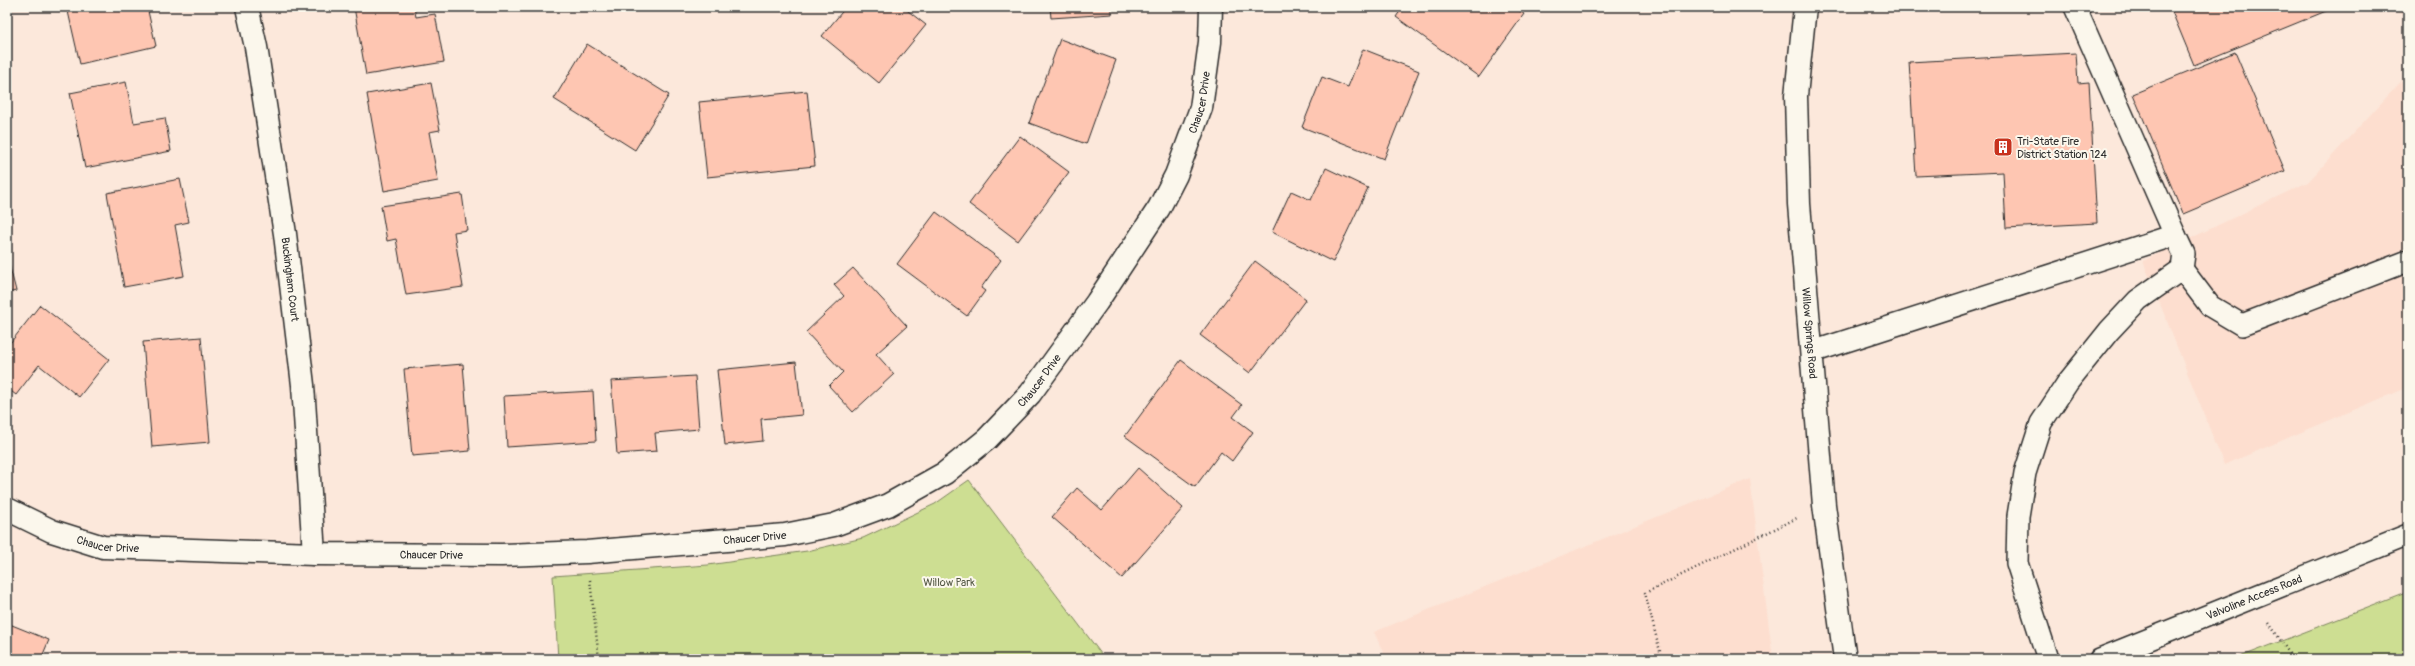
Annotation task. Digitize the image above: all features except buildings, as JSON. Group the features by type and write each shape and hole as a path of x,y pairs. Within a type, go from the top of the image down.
{"street":[{"name":"Buckingham Court","path":"246,7 256,47 286,242 303,385 314,554"},
{"name":"Chaucer Drive","path":"7,509 52,531 103,547 314,554 502,555 587,552 785,535 834,525 888,505 945,473 986,439 1034,388 1097,302 1159,208 1176,175 1201,108 1210,42 1211,7"},
{"name":"Willow Springs Road","path":"1805,7 1796,96 1799,204 1824,505 1845,659"}],"lane":[{"path":"2071,7 2184,254 2182,269 2210,306 2242,325 2408,261"},
{"path":"1812,352 2175,235"},
{"path":"2048,659 2017,563 2018,516 2025,474 2041,423 2068,382 2113,326 2138,300 2182,269"},
{"name":"Valvoline Access Road","path":"2100,659 2408,535"}],"path":[{"path":"1662,659 1645,593 1824,505"},
{"path":"587,552 599,659"},
{"path":"2252,598 2294,659"}],"shaded area":[{"path":"2392,7 2408,7 2408,19"},
{"path":"2408,74 2408,387 2224,465 2143,261 2308,182"},
{"path":"1750,479 1773,659 1386,659 1374,632"}],"green space":[{"name":"Willow Park","path":"969,480 1105,659 558,659 553,576 708,565 807,551 863,538 935,504"},
{"path":"2408,592 2408,659 2235,659"}],"place":[{"name":"Tri-State Fire District Station 124","path":"2003,147"}]}
